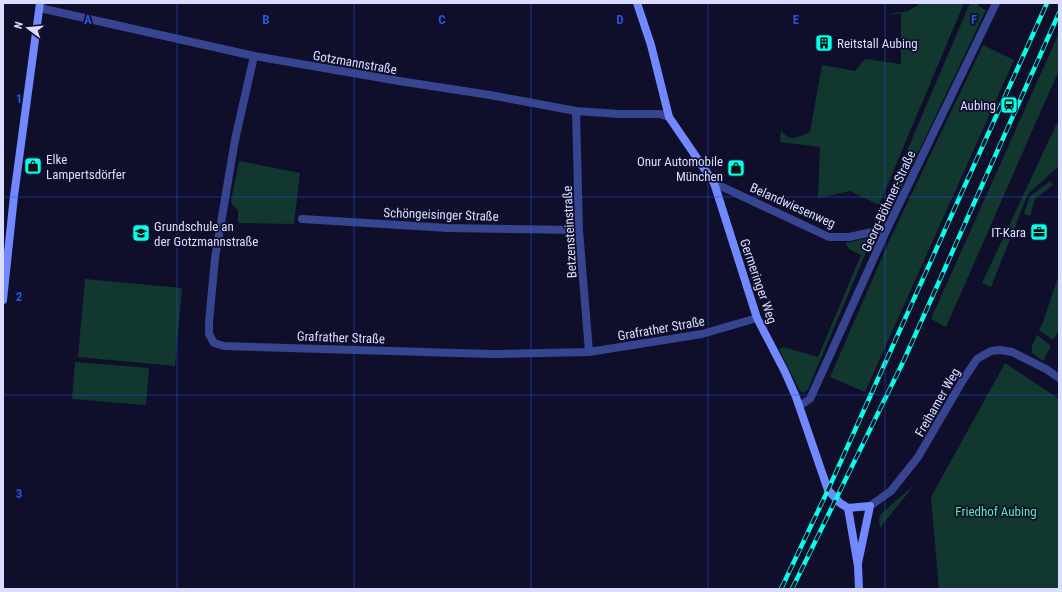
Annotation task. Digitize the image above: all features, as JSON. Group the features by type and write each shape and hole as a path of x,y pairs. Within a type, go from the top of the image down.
{"street":[{"name":"Germeringer Weg","path":"637,3 651,45 669,117 714,183 757,318 785,372 799,406 828,490 840,503 848,508"},
{"name":"Georg-Böhmer-Straße","path":"799,406 810,398 887,229 996,3"},
{"name":"Gotzmannstraße","path":"40,6 254,56 576,111 619,114 660,114 669,117"},
{"path":"3,300 14,196 40,6"},
{"name":"Grafrather Straße","path":"254,56 235,140 215,258 209,334 214,343 224,346 492,354 589,352 702,334 757,318"},
{"name":"Betzensteinstraße","path":"576,111 579,230 589,352"},
{"name":"Belandwiesenweg","path":"714,183 829,237 849,237 887,229"},
{"name":"Schöngeisinger Straße","path":"302,220 448,228 579,230"},
{"name":"Freihamer Weg","path":"870,506 891,491 918,457 977,359 991,351 1000,350 1012,352 1046,369 1059,378"},
{"path":"858,566 870,506 848,508 858,566 859,589"}],"green space":[{"path":"919,3 964,3 879,205 850,191 818,198 820,147 780,142 781,131 791,138 810,132 822,65 855,71 865,59 901,64 901,14 889,14 908,11"},
{"path":"970,3 979,3 978,6 986,10 889,214 877,221"},
{"path":"1059,33 1059,70 946,327 931,319"},
{"path":"983,45 1014,60 865,392 830,377 890,239"},
{"path":"1057,123 1059,126 1059,166 1028,194 991,287 982,283"},
{"path":"239,161 300,173 294,224 238,223 238,210 233,206 231,201"},
{"path":"1050,181 1053,185 1035,199 1030,216 1024,214 1030,196"},
{"path":"870,238 870,243 808,389 804,393 800,391 779,349 783,347 818,357 861,255 849,249 845,243"},
{"path":"1059,274 1059,330 1053,340 1039,330"},
{"path":"85,279 182,288 175,366 78,357"},
{"path":"1037,335 1051,346 1043,361 1032,353 1032,346"},
{"path":"75,362 149,368 146,405 72,399"},
{"name":"Friedhof Aubing","path":"1005,363 1059,399 1059,589 939,589 931,497"},
{"path":"915,484 880,528 879,519 881,514"}],"railway":[{"path":"781,589 828,490 1047,3"},
{"path":"792,589 904,360 1059,13"}],"place":[{"name":"Reitstall Aubing","path":"824,43"},
{"name":"Aubing","path":"1009,105"},
{"name":"Elke Lampertsdörfer","path":"33,166"},
{"name":"Onur Automobile München","path":"736,168"},
{"name":"IT-Kara","path":"1039,232"},
{"name":"Grundschule an der Gotzmannstraße","path":"141,233"}]}
